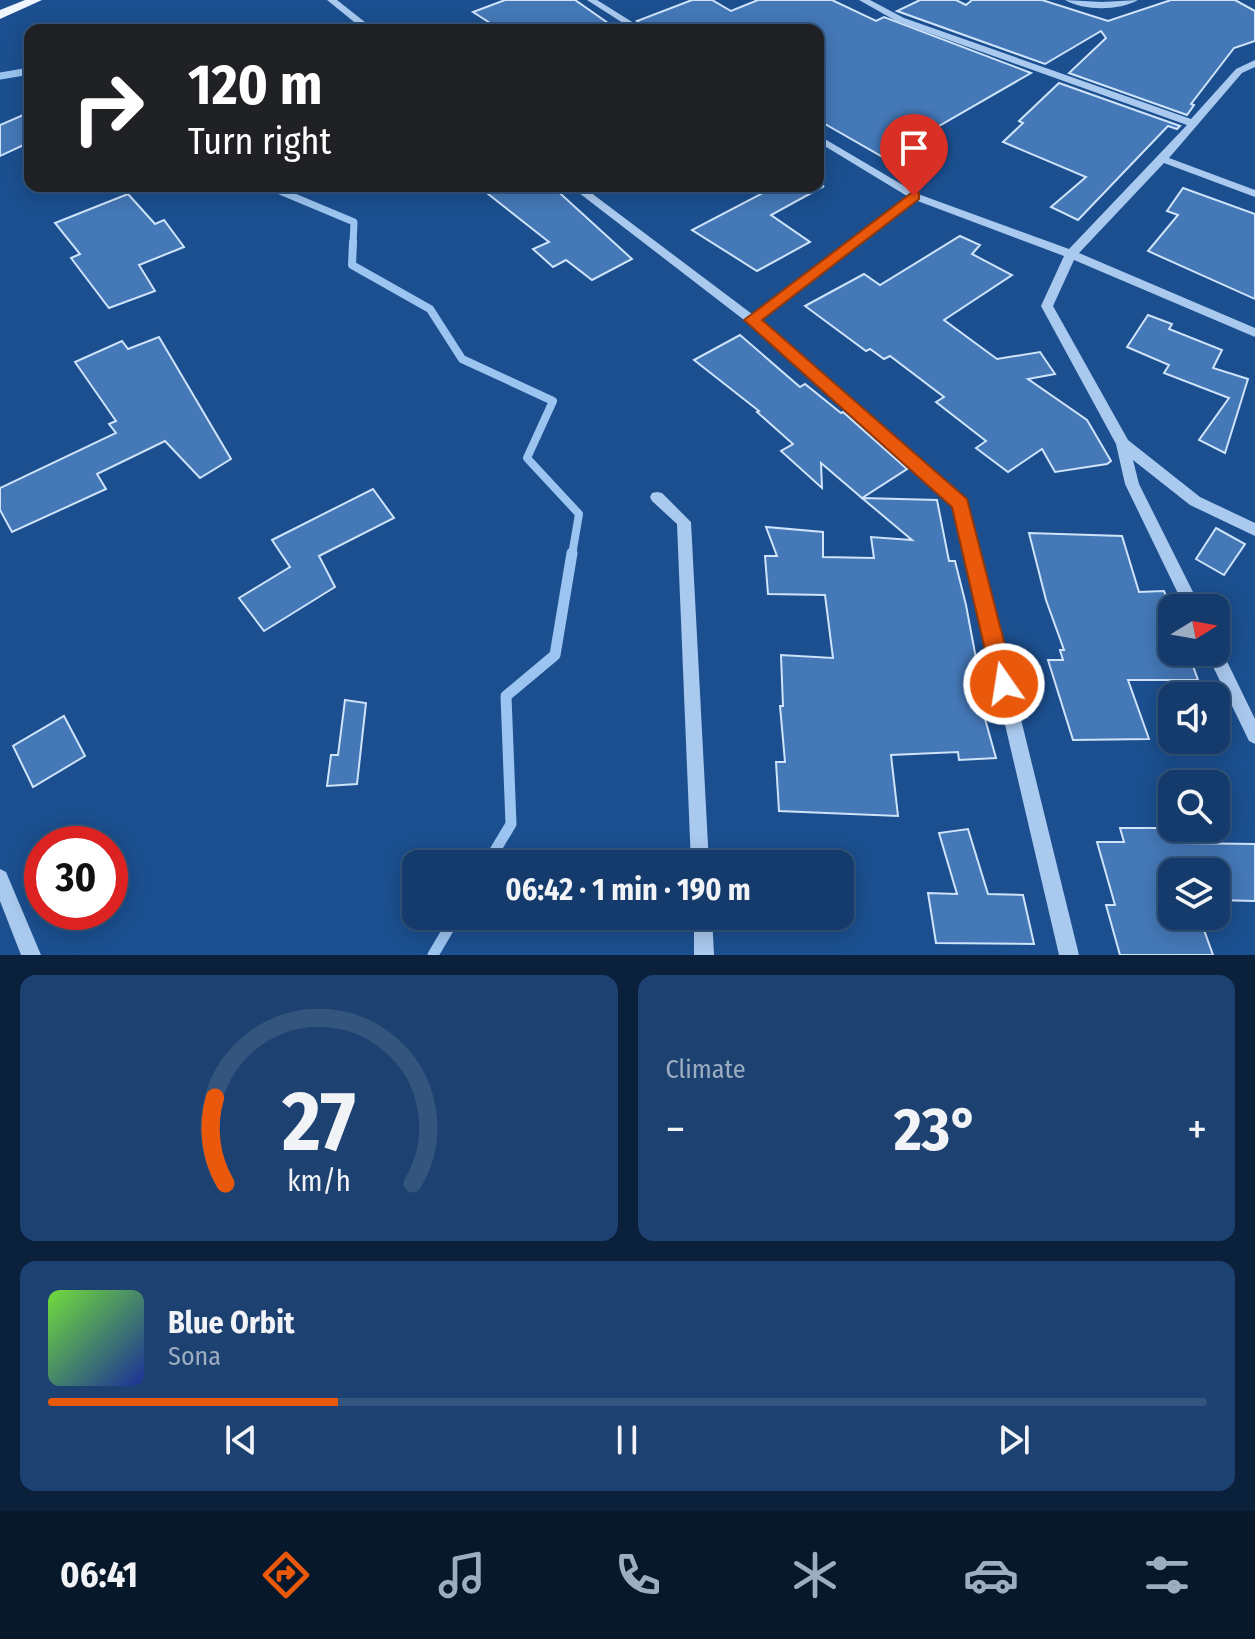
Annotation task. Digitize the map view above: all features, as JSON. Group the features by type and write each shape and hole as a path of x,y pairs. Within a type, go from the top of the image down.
{"main road":[{"path":"0,15 36,0"}],"street":[{"path":"331,0 362,24"},
{"path":"591,0 630,24"},
{"path":"1069,0 1079,4 1124,4 1134,0"},
{"path":"868,1 901,20 1192,123"},
{"path":"1186,594 1132,484 1123,444 1047,306 1071,254 1162,159 1239,71 1255,63"},
{"path":"1239,71 1255,76"},
{"path":"824,142 914,196 1071,254 1255,333"},
{"path":"1162,159 1255,194"},
{"path":"583,192 752,320 961,504 1069,955"},
{"path":"752,320 914,196"},
{"path":"1123,444 1195,501 1255,530"},
{"path":"657,497 684,522 699,850"},
{"path":"1221,666 1255,736"},
{"path":"0,878 31,955"},
{"path":"703,930 704,955"}],"building":[{"path":"505,0 575,0 609,24 492,24 473,12"},
{"path":"692,0 712,0 731,11 758,0 832,0 876,21 884,17 1031,73 927,133 940,140 895,164 824,123 824,24 641,24 637,21"},
{"path":"920,0 956,0 966,5 972,0 1042,0 1108,21 1171,0 1235,0 1255,11 1255,41 1234,48 1191,104 1194,105 1187,115 1069,73 1106,38 1101,31 1045,64 897,11"},
{"path":"1059,83 1180,126 1177,129 1168,126 1078,220 1051,207 1086,177 1003,142 1023,123 1019,121"},
{"path":"24,115 24,145 0,156 0,125"},
{"path":"1183,188 1255,214 1255,299 1148,251 1178,215 1167,211"},
{"path":"486,192 559,192 632,259 592,280 566,260 553,267 533,249 549,242"},
{"path":"765,192 813,192 771,215 810,242 757,271 692,230"},
{"path":"128,194 155,224 164,220 184,247 139,265 155,291 109,308 71,258 80,254 55,223"},
{"path":"960,236 980,245 972,254 1012,275 944,320 997,359 1040,352 1055,374 1028,379 1087,420 1111,461 1107,464 1055,472 1042,449 1008,472 976,448 986,441 936,402 944,397 890,356 884,359 870,349 866,351 805,306 864,274 880,285"},
{"path":"1148,315 1172,324 1169,329 1222,350 1213,368 1248,379 1225,453 1199,440 1229,398 1164,373 1169,365 1127,347"},
{"path":"740,335 800,387 805,384 843,412 907,469 862,498 821,463 822,488 781,451 793,444 759,411 694,360"},
{"path":"159,337 231,459 200,478 165,441 97,474 106,489 12,532 0,510 0,488 116,433 109,424 116,421 75,362 122,341 128,349"},
{"path":"373,489 394,518 319,556 335,587 264,631 239,598 290,567 272,540"},
{"path":"862,498 937,500 949,561 955,561 966,605 984,701 980,701 996,758 959,760 958,752 891,755 898,816 779,811 776,762 785,762 780,706 783,706 781,655 833,658 825,595 768,594 765,556 777,556 766,527 823,532 823,557 874,558 871,537 912,540"},
{"path":"1216,528 1245,544 1224,575 1196,559"},
{"path":"1029,533 1122,536 1139,592 1164,591 1165,594 1158,594 1158,666 1193,666 1198,680 1128,680 1149,739 1073,740 1048,660 1063,660 1060,650 1064,650 1046,600"},
{"path":"345,700 366,703 357,784 327,786 331,755 338,755"},
{"path":"64,716 85,756 33,787 13,746"},
{"path":"1120,828 1158,828 1158,842 1255,844 1255,901 1230,900 1230,858 1158,858 1158,930 1204,930 1213,955 1120,955 1106,905 1115,905 1097,842 1124,842"},
{"path":"968,829 988,894 1023,895 1034,944 936,943 928,893 957,894 939,833"}],"waterway":[{"path":"0,76 24,72"},
{"path":"282,192 354,222 353,244"},
{"path":"353,242 352,265 430,309 462,359 553,401 527,458 579,514 572,555"},
{"path":"495,850 511,824 506,696 555,655 572,553"},
{"path":"433,955 448,930"}],"route":[{"path":"914,196 752,320 961,504 1004,684"}]}
